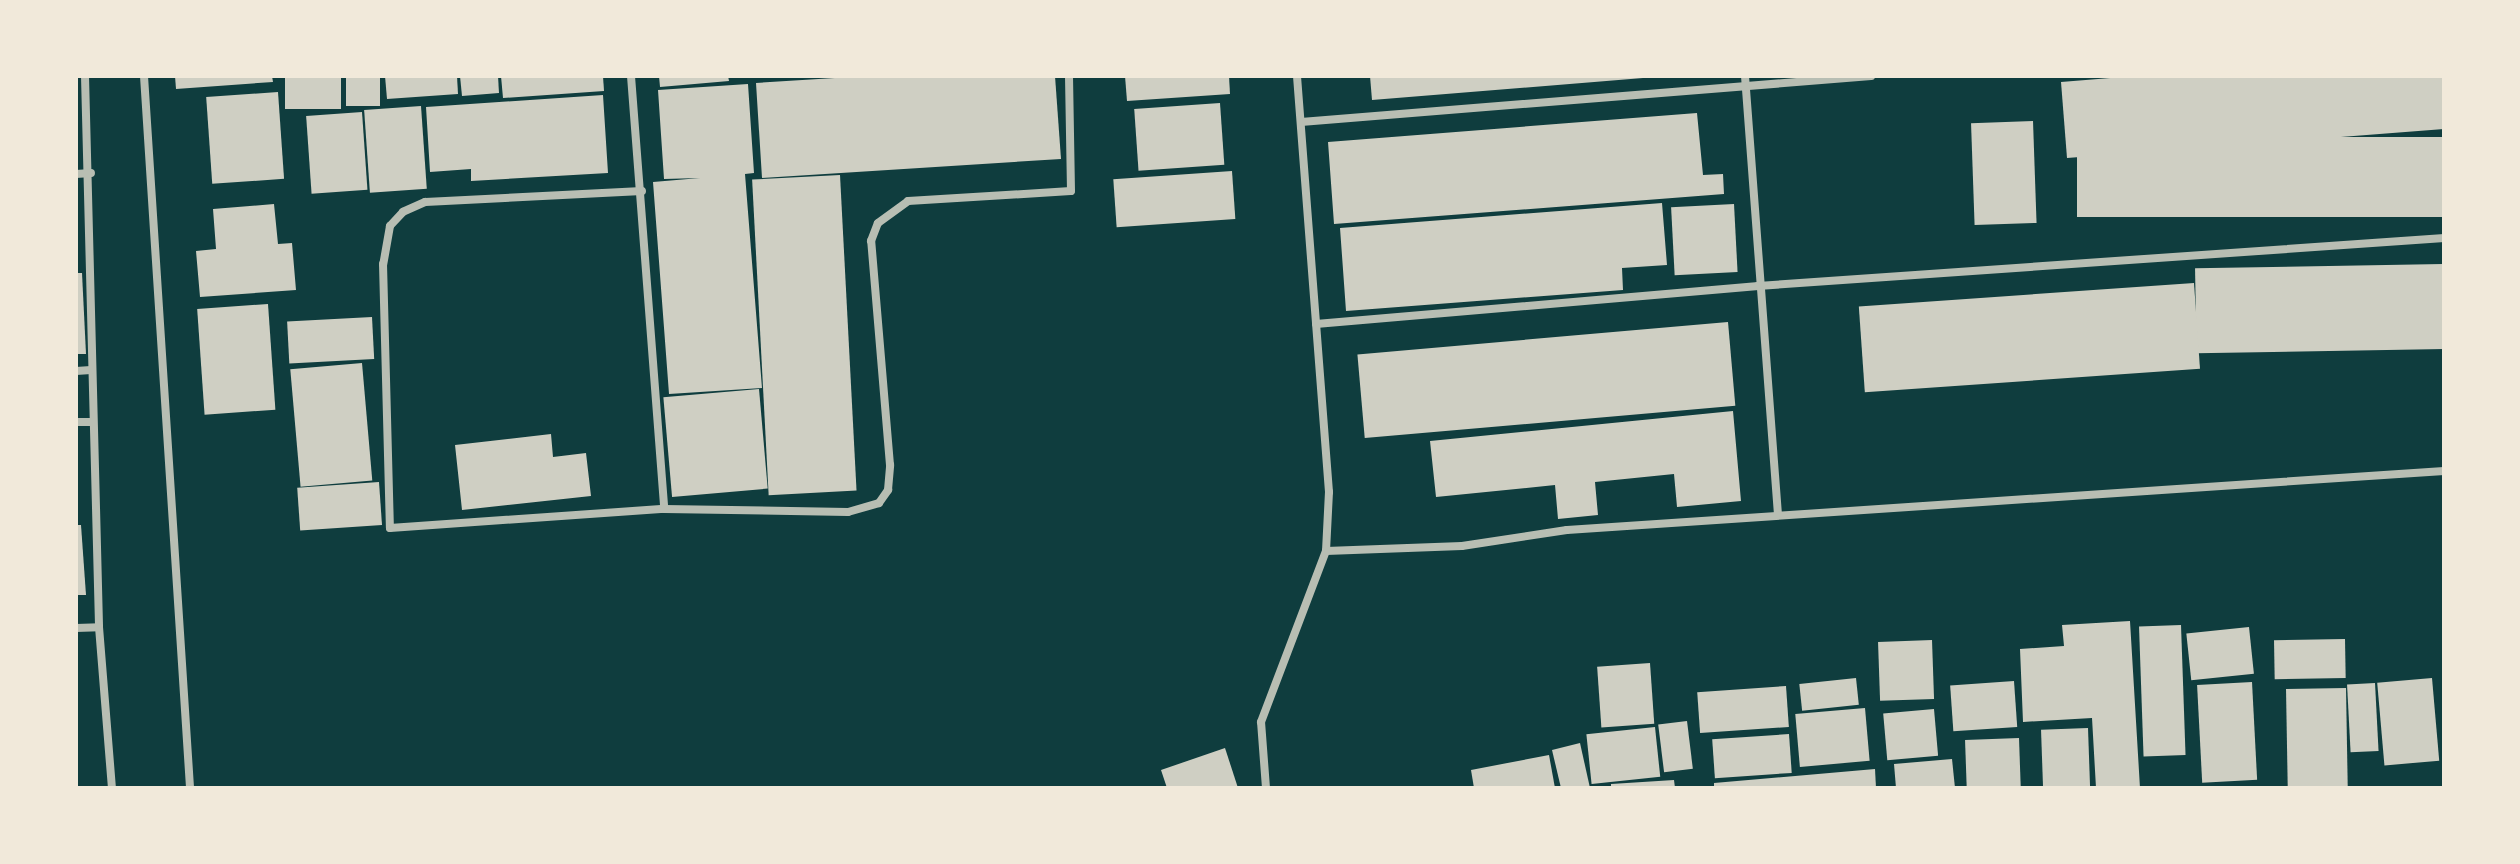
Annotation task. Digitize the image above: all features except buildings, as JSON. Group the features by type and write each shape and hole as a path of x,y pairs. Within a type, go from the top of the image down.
{"street":[{"path":"85,76 91,173 91,370 99,627 112,788"},
{"path":"144,76 190,788"},
{"path":"631,76 664,509"},
{"path":"642,191 425,202 403,212 390,226 383,264 390,528 664,509 848,512 879,503 888,490 890,465 871,241 878,223 908,201 1071,191 1069,76"},
{"path":"1266,788 1261,722 1326,551 1329,492 1297,76"},
{"path":"1745,76 1758,286 1778,515"},
{"path":"1301,122 1871,76"},
{"path":"76,174 91,173"},
{"path":"1316,324 1758,286 2444,238"},
{"path":"76,371 91,370"},
{"path":"76,422 92,422"},
{"path":"1326,551 1462,546 1567,530 2444,471"},
{"path":"76,628 99,627"}]}
